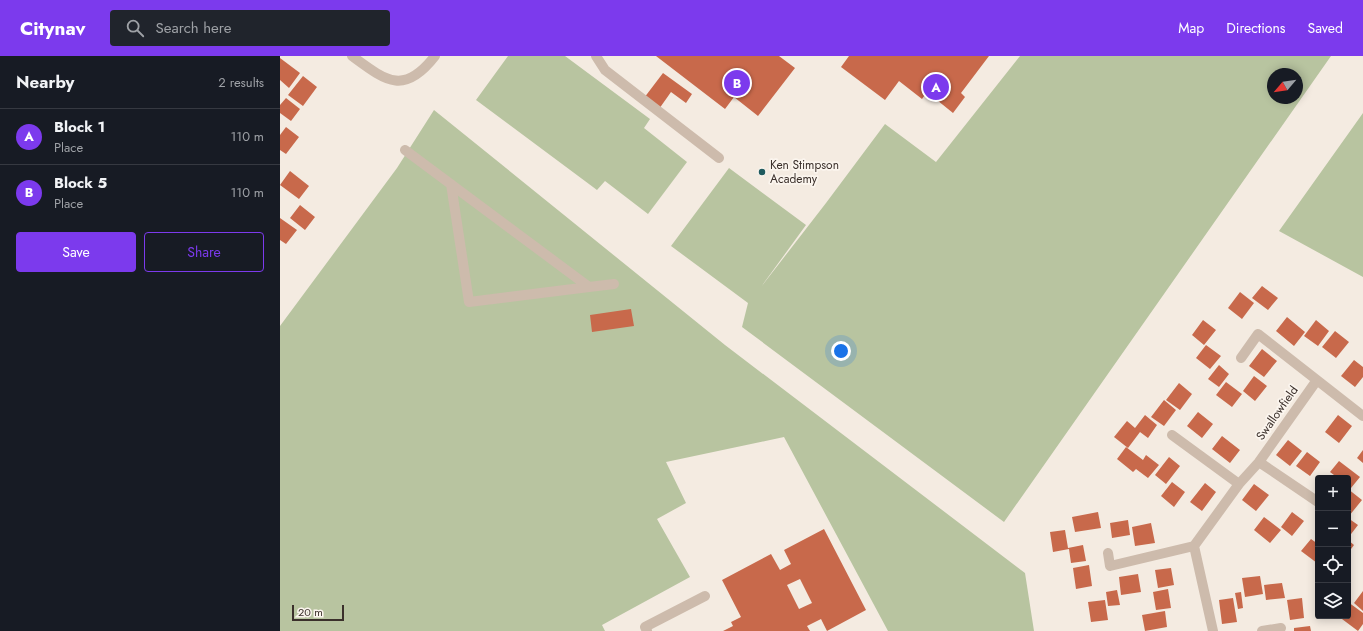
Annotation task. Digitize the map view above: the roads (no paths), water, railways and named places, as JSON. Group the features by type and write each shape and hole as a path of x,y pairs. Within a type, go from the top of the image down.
{"street":[{"path":"352,56 374,72 394,81 408,80 424,71 435,56"},
{"path":"596,56 605,70 719,158"},
{"path":"406,150 589,287"},
{"path":"451,184 469,302 614,284"},
{"path":"1241,358 1258,334 1363,416"},
{"name":"Swallowfield","path":"1194,546 1239,484 1259,462 1316,380"},
{"path":"1172,435 1239,484"},
{"path":"1259,462 1315,500"},
{"path":"1108,554 1110,566 1194,546 1212,631"},
{"path":"647,631 645,627 705,596"},
{"path":"1262,631 1281,628"}],"place":[{"name":"Block 5","path":"737,83"},
{"name":"Block 1","path":"936,87"},
{"name":"Ken Stimpson Academy","path":"762,172"}]}
